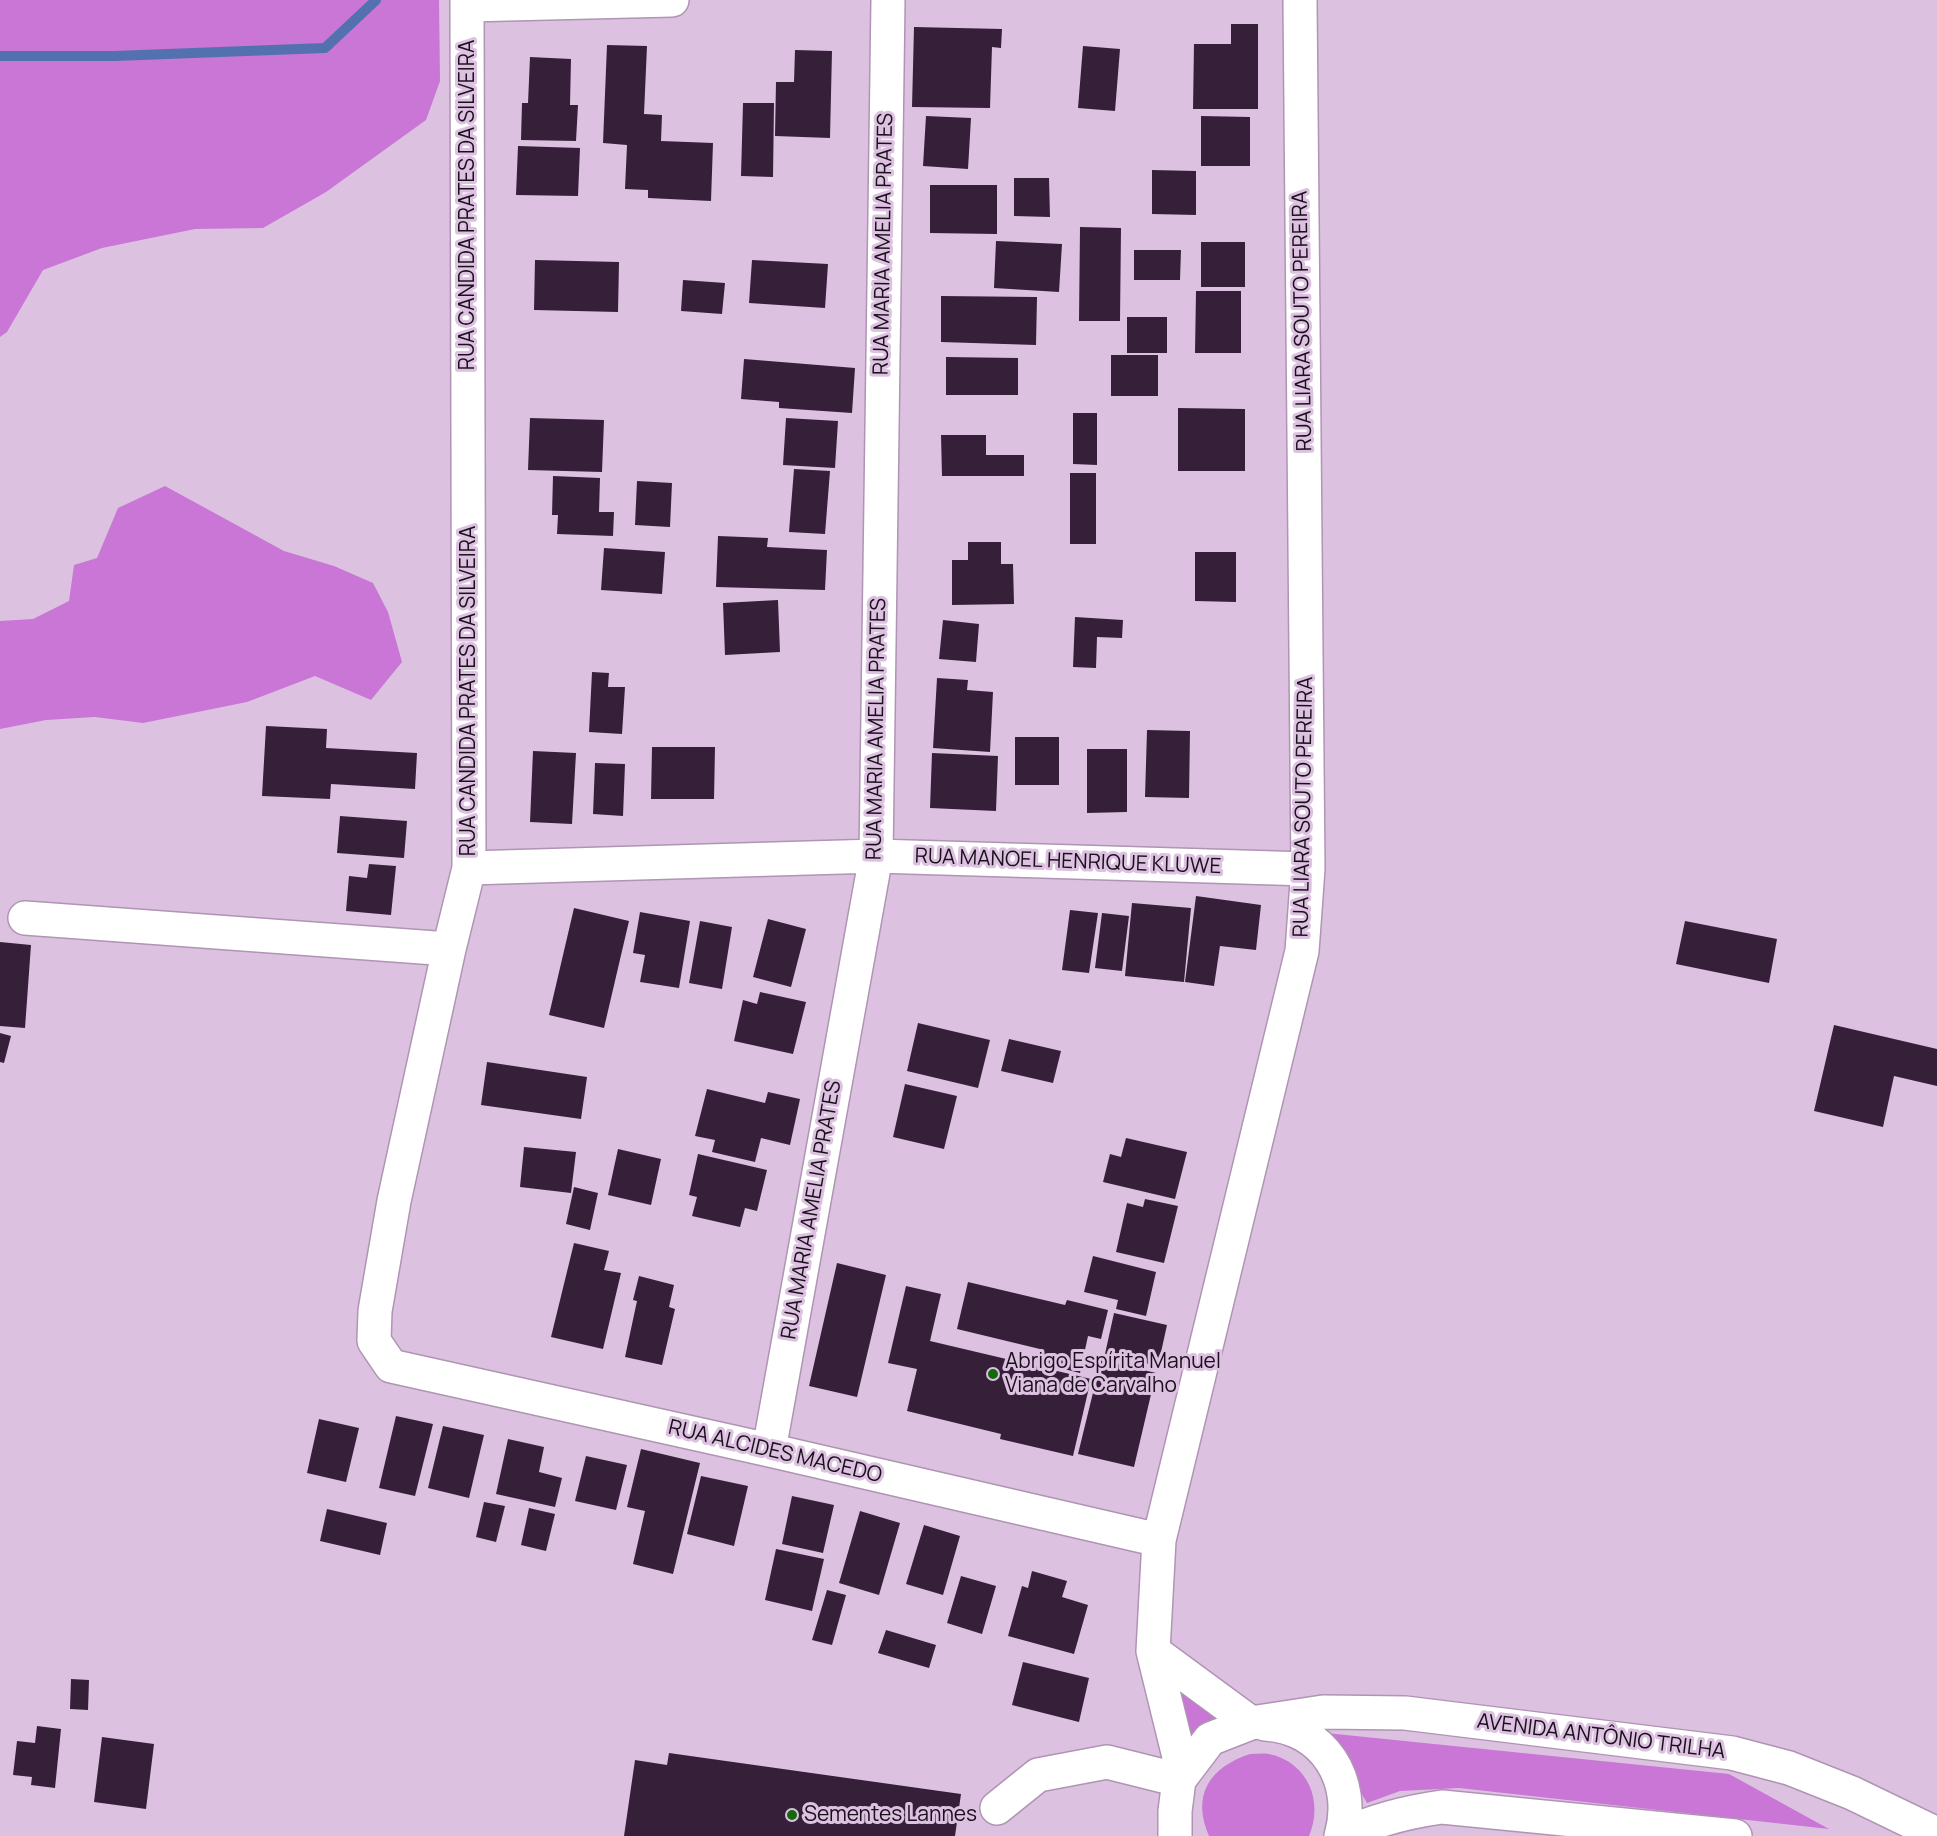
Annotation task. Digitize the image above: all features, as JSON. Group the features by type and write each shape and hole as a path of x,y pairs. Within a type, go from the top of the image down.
{"street":[{"path":"467,3 672,0"},
{"name":"RUA MARIA AMELIA PRATES","path":"769,1450 876,856 888,0"},
{"name":"RUA LIARA SOUTO PEREIRA","path":"1179,1807 1153,1651 1159,1540 1302,951 1308,869 1300,0"},
{"name":"RUA CANDIDA PRATES DA SILVEIRA","path":"391,1366 374,1341 375,1311 394,1201 469,868 467,3"},
{"name":"RUA MANOEL HENRIQUE KLUWE","path":"469,868 876,856 1308,869"},
{"path":"25,918 449,949"},
{"name":"RUA ALCIDES MACEDO","path":"391,1366 1159,1540"},
{"path":"1153,1651 1251,1723"},
{"name":"AVENIDA ANTÔNIO TRILHA","path":"1179,1807 1210,1739 1251,1723 1323,1712 1405,1713 1732,1753 1789,1768 1937,1834"},
{"name":"AVENIDA ANTÔNIO TRILHA","path":"1251,1723 1279,1725 1296,1731 1305,1735 1326,1753 1341,1777 1347,1806 1342,1835"},
{"path":"997,1808 1038,1775 1107,1762 1179,1807"},
{"name":"AVENIDA ANTÔNIO TRILHA","path":"1342,1835 1366,1824 1404,1812 1442,1807 1736,1836"}],"shaded area":[{"path":"0,0 439,0 440,81 426,120 326,192 263,228 195,229 102,248 43,270 7,332 0,337"},
{"path":"165,486 284,551 334,566 373,583 388,612 402,662 371,700 315,676 247,702 143,723 95,717 46,720 0,729 0,621 33,619 69,601 74,565 97,558 118,508"},
{"path":"1179,1686 1230,1714 1184,1745"},
{"path":"1326,1733 1729,1774 1829,1829 1459,1788 1400,1791 1367,1803"},
{"path":"1250,1754 1269,1754 1283,1758 1303,1774 1313,1797 1315,1810 1309,1836 1209,1836 1202,1808 1208,1784 1224,1767"}],"building":[{"path":"1231,24 1258,24 1258,109 1193,109 1194,44 1231,44"},
{"path":"914,27 1002,29 1001,48 992,47 990,108 912,107"},
{"path":"607,45 647,46 644,114 662,115 661,141 713,143 711,201 648,198 648,190 625,189 627,145 603,143"},
{"path":"1083,46 1120,49 1115,111 1078,108"},
{"path":"795,50 832,51 830,138 775,136 776,82 794,82"},
{"path":"530,57 571,59 570,105 578,105 576,141 521,140 522,103 528,103"},
{"path":"743,103 774,103 773,177 741,176"},
{"path":"926,116 971,118 968,169 923,166"},
{"path":"1201,116 1250,117 1250,166 1201,166"},
{"path":"518,146 580,148 578,196 516,195"},
{"path":"1152,170 1196,171 1196,215 1152,214"},
{"path":"1014,178 1049,178 1050,217 1014,216"},
{"path":"930,185 997,185 997,234 930,233"},
{"path":"1080,227 1121,228 1120,321 1079,321"},
{"path":"996,241 1062,244 1059,292 994,288"},
{"path":"1201,242 1245,242 1245,287 1201,287"},
{"path":"1134,250 1181,250 1180,280 1134,280"},
{"path":"535,260 619,262 618,312 534,310"},
{"path":"752,260 828,264 825,308 749,303"},
{"path":"683,280 725,283 722,314 681,311"},
{"path":"1196,291 1241,291 1241,353 1195,353"},
{"path":"941,296 1037,297 1036,345 941,342"},
{"path":"1127,317 1167,317 1167,353 1127,353"},
{"path":"1111,355 1158,355 1158,396 1111,396"},
{"path":"946,357 1018,358 1018,395 946,395"},
{"path":"744,359 855,368 852,413 779,408 779,402 741,399"},
{"path":"1178,408 1245,409 1245,471 1178,471"},
{"path":"1073,413 1097,413 1097,465 1073,464"},
{"path":"530,418 604,420 602,472 528,470"},
{"path":"786,418 838,421 835,468 783,465"},
{"path":"941,435 986,435 986,455 1024,455 1024,476 942,476"},
{"path":"794,469 830,471 825,534 789,532"},
{"path":"1070,473 1096,473 1096,544 1070,544"},
{"path":"553,476 600,478 599,512 614,512 613,536 557,534 558,515 552,515"},
{"path":"637,481 672,483 670,527 635,525"},
{"path":"718,536 768,538 767,547 827,550 825,590 716,587"},
{"path":"968,542 1001,542 1001,564 1013,564 1014,604 952,605 952,560 968,560"},
{"path":"604,548 665,552 662,594 601,590"},
{"path":"1195,552 1236,552 1236,602 1195,601"},
{"path":"778,600 780,652 725,655 723,603"},
{"path":"1075,617 1123,620 1122,638 1097,637 1096,668 1073,667"},
{"path":"943,620 979,624 976,662 939,659"},
{"path":"592,672 609,673 608,687 625,687 622,734 589,732"},
{"path":"937,678 968,680 967,690 993,692 990,752 933,748"},
{"path":"266,726 327,729 326,748 417,753 415,789 331,784 330,799 262,796"},
{"path":"1147,730 1190,731 1189,798 1145,797"},
{"path":"1015,737 1059,737 1059,785 1015,785"},
{"path":"652,747 715,747 714,799 651,799"},
{"path":"1087,749 1127,749 1127,812 1087,813"},
{"path":"533,751 576,753 572,824 530,822"},
{"path":"932,753 998,756 996,811 930,808"},
{"path":"595,763 625,764 623,816 593,814"},
{"path":"340,816 407,821 404,858 337,853"},
{"path":"369,864 396,866 391,915 346,911 349,876 367,878"},
{"path":"1196,896 1261,905 1256,950 1220,946 1214,986 1185,982"},
{"path":"1132,903 1191,908 1184,982 1125,976"},
{"path":"574,908 629,921 604,1028 549,1015"},
{"path":"1070,910 1098,913 1089,973 1062,970"},
{"path":"640,912 690,921 679,988 640,982 645,955 633,953"},
{"path":"1102,913 1129,916 1122,971 1095,968"},
{"path":"768,919 806,929 791,987 753,977"},
{"path":"700,921 732,927 722,989 689,983"},
{"path":"1685,921 1777,939 1769,983 1676,964"},
{"path":"0,942 31,945 25,1028 0,1026"},
{"path":"760,992 806,1002 793,1054 734,1041 743,1000 757,1004"},
{"path":"918,1023 990,1040 978,1088 907,1071"},
{"path":"1834,1025 1937,1049 1937,1086 1894,1076 1883,1127 1814,1111"},
{"path":"0,1033 11,1036 4,1063 0,1062"},
{"path":"1009,1039 1061,1051 1053,1083 1001,1071"},
{"path":"487,1062 587,1077 581,1119 481,1105"},
{"path":"905,1084 957,1096 944,1149 893,1137"},
{"path":"707,1089 765,1103 768,1092 800,1099 790,1145 761,1138 755,1162 712,1152 715,1140 695,1136"},
{"path":"1126,1138 1187,1152 1175,1199 1103,1182 1110,1154 1121,1157"},
{"path":"524,1147 576,1152 571,1193 520,1187"},
{"path":"618,1149 661,1159 651,1205 608,1195"},
{"path":"698,1154 767,1170 757,1211 745,1208 740,1227 692,1216 697,1197 689,1195"},
{"path":"574,1187 598,1193 590,1230 566,1224"},
{"path":"1145,1199 1178,1206 1164,1263 1116,1252 1127,1203 1143,1207"},
{"path":"574,1243 609,1251 604,1270 621,1273 603,1349 551,1337"},
{"path":"1093,1256 1156,1272 1146,1316 1116,1309 1118,1300 1084,1292"},
{"path":"837,1263 886,1275 857,1397 809,1386"},
{"path":"639,1276 674,1285 669,1307 675,1309 662,1365 625,1357 637,1301 633,1300"},
{"path":"968,1282 1065,1305 1067,1300 1108,1310 1101,1339 1088,1336 1080,1373 1040,1363 1044,1350 957,1329"},
{"name":"Abrigo Espírita Manuel Viana de Carvalho","path":"906,1286 941,1294 930,1341 1091,1379 1073,1456 1000,1439 1001,1434 907,1411 917,1369 888,1363"},
{"path":"1114,1313 1167,1325 1158,1366 1105,1354"},
{"path":"1101,1360 1156,1373 1134,1467 1078,1454"},
{"path":"396,1416 433,1424 415,1496 379,1488"},
{"path":"319,1419 359,1428 346,1482 307,1473"},
{"path":"443,1426 484,1435 469,1498 428,1488"},
{"path":"508,1439 544,1447 539,1472 562,1478 555,1507 496,1494"},
{"path":"641,1449 700,1463 673,1574 633,1564 645,1511 627,1507"},
{"path":"586,1456 627,1465 616,1510 575,1501"},
{"path":"701,1476 748,1486 734,1546 687,1534"},
{"path":"792,1496 834,1505 823,1553 782,1544"},
{"path":"484,1502 505,1506 496,1542 476,1537"},
{"path":"529,1508 555,1514 546,1551 521,1545"},
{"path":"327,1509 387,1523 380,1555 320,1541"},
{"path":"860,1511 900,1523 879,1595 839,1583"},
{"path":"924,1525 960,1536 943,1595 906,1584"},
{"path":"776,1549 824,1559 812,1611 765,1600"},
{"path":"1032,1571 1067,1581 1062,1597 1088,1605 1074,1654 1008,1636 1022,1586 1028,1588"},
{"path":"961,1576 996,1586 982,1634 947,1623"},
{"path":"827,1590 846,1595 832,1645 812,1640"},
{"path":"886,1630 936,1645 929,1668 878,1653"},
{"path":"1023,1662 1089,1678 1079,1722 1012,1705"},
{"path":"71,1679 89,1680 88,1710 70,1709"},
{"path":"37,1726 61,1729 55,1788 31,1785 32,1777 13,1775 17,1741 35,1743"},
{"path":"102,1737 154,1744 146,1809 94,1802"},
{"name":"Sementes Lannes","path":"669,1753 961,1794 955,1836 624,1836 635,1760 667,1765"}],"waterway":[{"path":"0,56 115,56 325,48 376,0"}],"place":[{"name":"Abrigo Espírita Manuel Viana de Carvalho","path":"993,1374"},
{"name":"Sementes Lannes","path":"792,1815"}]}
